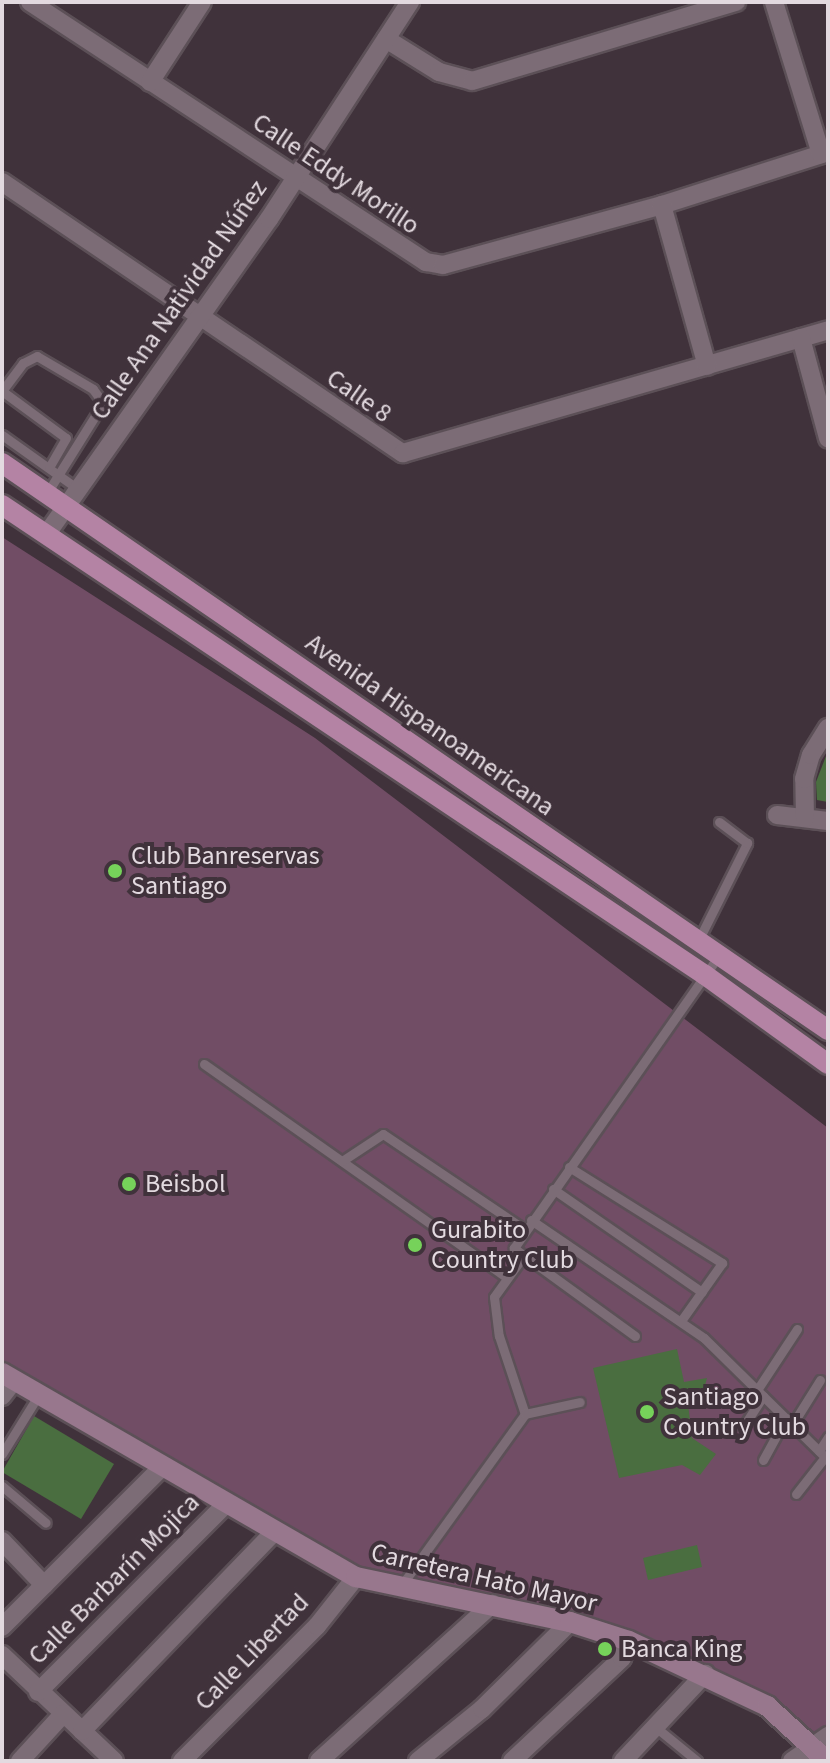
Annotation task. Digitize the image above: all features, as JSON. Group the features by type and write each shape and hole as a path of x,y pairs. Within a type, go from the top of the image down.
{"main road":[{"name":"Avenida Hispanoamericana","path":"2,463 828,1030"},
{"name":"Avenida Hispanoamericana","path":"2,505 705,975 828,1064"}],"street":[{"name":"Calle Eddy Morillo","path":"30,2 409,255 443,265 662,205 824,153"},
{"path":"150,82 202,2"},
{"name":"Calle Ana Natividad Núñez","path":"46,535 296,178 410,2"},
{"path":"386,39 439,72 472,81 736,2"},
{"path":"774,2 824,153"},
{"name":"Calle 8","path":"2,182 403,453 828,330"},
{"path":"662,205 707,366"},
{"path":"801,338 828,438"},
{"path":"805,818 804,779 811,755 828,728"},
{"path":"777,815 828,821"},
{"name":"Carretera Hato Mayor","path":"6,1384 38,1396 356,1577 570,1622 629,1641 705,1674 767,1706 823,1747"},
{"path":"2,1627 163,1466"},
{"name":"Calle Barbarín Mojica","path":"38,1692 227,1503"},
{"path":"82,1731 275,1531"},
{"path":"2,1541 44,1585"},
{"name":"Calle Libertad","path":"182,1761 317,1626 356,1577"},
{"path":"319,1761 492,1604"},
{"path":"418,1761 482,1709 570,1622"},
{"path":"512,1761 622,1658 629,1641"},
{"path":"2,1655 114,1761"},
{"path":"623,1761 652,1725 705,1674"},
{"path":"20,1761 63,1714"},
{"path":"792,1761 823,1747"}],"lane":[{"path":"47,493 103,403 93,389 37,356 23,363 2,391 66,438 49,468"},
{"path":"2,435 78,489"},
{"path":"698,941 747,843 719,822"},
{"path":"635,1336 522,1258 514,1248 524,1229 719,955"},
{"path":"204,1064 507,1278"},
{"path":"342,1161 383,1134 524,1229"},
{"path":"569,1167 722,1263 681,1321"},
{"path":"553,1189 702,1292"},
{"path":"531,1220 681,1321 824,1456"},
{"path":"522,1258 494,1297 499,1336 525,1414"},
{"path":"743,1427 797,1329"},
{"path":"763,1460 820,1380"},
{"path":"2,1454 38,1396"},
{"path":"400,1587 525,1414 580,1402"},
{"path":"796,1494 824,1456 828,1437"},
{"path":"2,1486 46,1523"},
{"path":"652,1725 697,1761"}],"shaded area":[{"name":"Gurabito Country Club","path":"2,537 315,738 828,1128 828,1732 822,1736 669,1646 590,1619 354,1567 2,1361"}],"building":[{"path":"828,751 828,802 817,800 816,782"},
{"name":"Santiago Country Club","path":"677,1349 684,1382 707,1378 703,1393 687,1395 692,1438 716,1454 700,1475 682,1465 619,1478 593,1368"},
{"path":"34,1416 114,1464 81,1519 2,1472"},
{"path":"697,1545 702,1567 648,1580 643,1558"}],"place":[{"name":"Club Banreservas Santiago","path":"115,871"},
{"name":"Beisbol","path":"129,1184"},
{"name":"Gurabito Country Club","path":"415,1245"},
{"name":"Santiago Country Club","path":"647,1412"},
{"name":"Banca King","path":"605,1649"}]}
